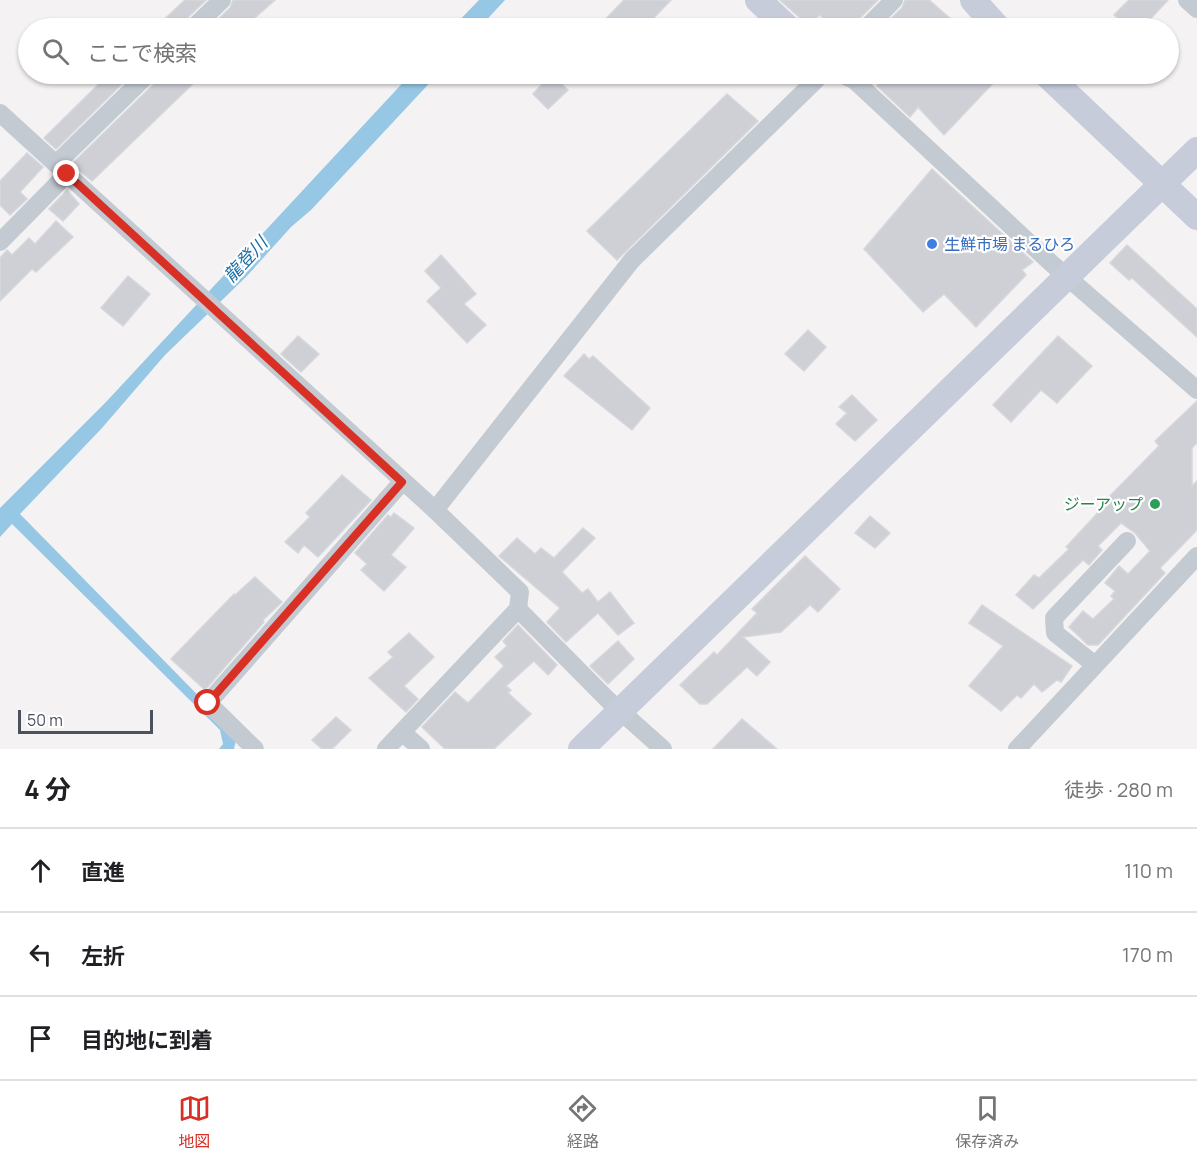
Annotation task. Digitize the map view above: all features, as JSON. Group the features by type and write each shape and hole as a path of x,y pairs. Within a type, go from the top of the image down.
{"street":[{"path":"203,18 222,0"},
{"path":"758,0 777,18"},
{"path":"876,18 894,0"},
{"path":"973,0 989,18"},
{"path":"1187,0 1197,9"},
{"path":"0,242 61,169 139,84"},
{"path":"435,510 632,260 812,84"},
{"path":"858,84 1066,276 1197,390"},
{"path":"1057,84 1197,217"},
{"path":"0,112 435,510 520,592 518,609 386,749"},
{"path":"581,749 1197,150"},
{"path":"255,749 208,703 402,482"},
{"path":"1095,665 1055,633 1054,618 1127,541"},
{"path":"1017,749 1197,556"},
{"path":"518,609 620,711 663,749"},
{"path":"402,732 421,749"}],"water":[{"path":"479,0 505,0 488,18 462,18"},
{"name":"龍登川","path":"402,84 429,84 246,277 165,355 102,428 20,514 237,735 234,749 219,749 223,744 220,730 12,524 0,537 0,508 106,402"}],"building":[{"path":"185,0 206,0 187,18 166,18"},
{"path":"233,0 275,0 255,18 220,18 230,8"},
{"path":"624,0 671,0 654,18 607,18"},
{"path":"780,0 878,0 860,18 823,18 820,15 816,18 799,17"},
{"path":"905,0 929,0 950,18 892,18 902,8"},
{"path":"1129,0 1168,0 1151,18 1118,18 1114,15"},
{"path":"99,84 122,84 56,149 44,138"},
{"path":"154,84 193,84 92,181 72,164"},
{"path":"542,84 562,84 568,90 548,109 533,94"},
{"path":"879,84 992,84 944,135 918,107 910,117 877,86"},
{"path":"727,94 758,121 617,260 587,231"},
{"path":"27,153 43,167 20,192 27,199 10,215 0,205 0,181"},
{"name":"生鮮市場 まるひろ","path":"932,169 1033,262 1022,270 1026,275 976,327 944,294 923,312 864,249"},
{"path":"67,190 79,204 63,221 49,209"},
{"path":"56,221 73,237 36,272 32,269 0,301 0,258 7,250 12,255 29,238 35,244"},
{"path":"1127,245 1197,309 1197,337 1132,278 1129,280 1110,263"},
{"path":"441,255 476,294 464,304 486,325 467,343 427,301 441,288 425,271"},
{"path":"128,276 150,294 123,326 101,308"},
{"path":"808,330 826,347 804,371 785,354"},
{"path":"298,336 319,354 301,372 281,354"},
{"path":"1058,336 1092,366 1057,403 1041,390 1011,422 993,405"},
{"path":"584,354 589,359 593,356 650,408 632,430 564,376"},
{"path":"852,395 877,420 855,441 836,424 847,413 839,407"},
{"path":"1197,401 1197,443 1192,448 1192,486 1197,481 1197,530 1160,568 1165,573 1098,645 1088,645 1069,627 1083,611 1093,619 1114,599 1111,596 1115,591 1105,583 1119,566 1128,574 1150,551 1135,533 1121,523 1098,546 1102,550 1089,565 1083,560 1033,609 1016,595 1034,575 1039,578 1069,549 1066,547 1104,506 1102,504 1159,446 1155,441"},
{"path":"342,475 371,500 318,557 304,545 298,553 285,542 310,517 306,513"},
{"path":"394,513 414,528 391,555 406,567 384,591 361,570 367,564 355,553 388,515 391,517"},
{"path":"870,516 890,533 875,548 855,533"},
{"path":"583,528 595,538 562,572 582,593 588,589 598,602 610,592 634,623 618,635 598,613 566,642 547,622 560,608 499,556 517,538 535,554 541,548 554,558"},
{"path":"805,556 840,589 818,612 810,605 781,632 743,637 770,662 757,676 747,667 707,704 700,704 680,685 714,652 717,655 757,613 752,609"},
{"path":"255,577 282,602 263,620 264,622 205,690 171,659 234,594"},
{"path":"982,605 1072,666 1061,682 1057,680 1042,692 1034,684 1021,698 1017,695 1001,711 969,686 1003,646 969,623"},
{"path":"518,625 557,665 548,675 534,661 506,686 511,690 508,693 531,714 494,749 445,749 422,727 455,692 468,703 504,666 495,657 507,646 503,641"},
{"path":"409,633 434,657 404,686 418,699 406,712 369,678 393,657 388,652"},
{"path":"618,641 634,659 608,684 590,666"},
{"path":"336,717 351,730 332,749 322,749 312,740"},
{"path":"742,719 777,749 713,749"}],"place":[{"name":"生鮮市場 まるひろ","path":"932,244"},
{"name":"ジーアップ","path":"1155,504"}],"route":[{"path":"67,174 402,482 208,703"}]}
